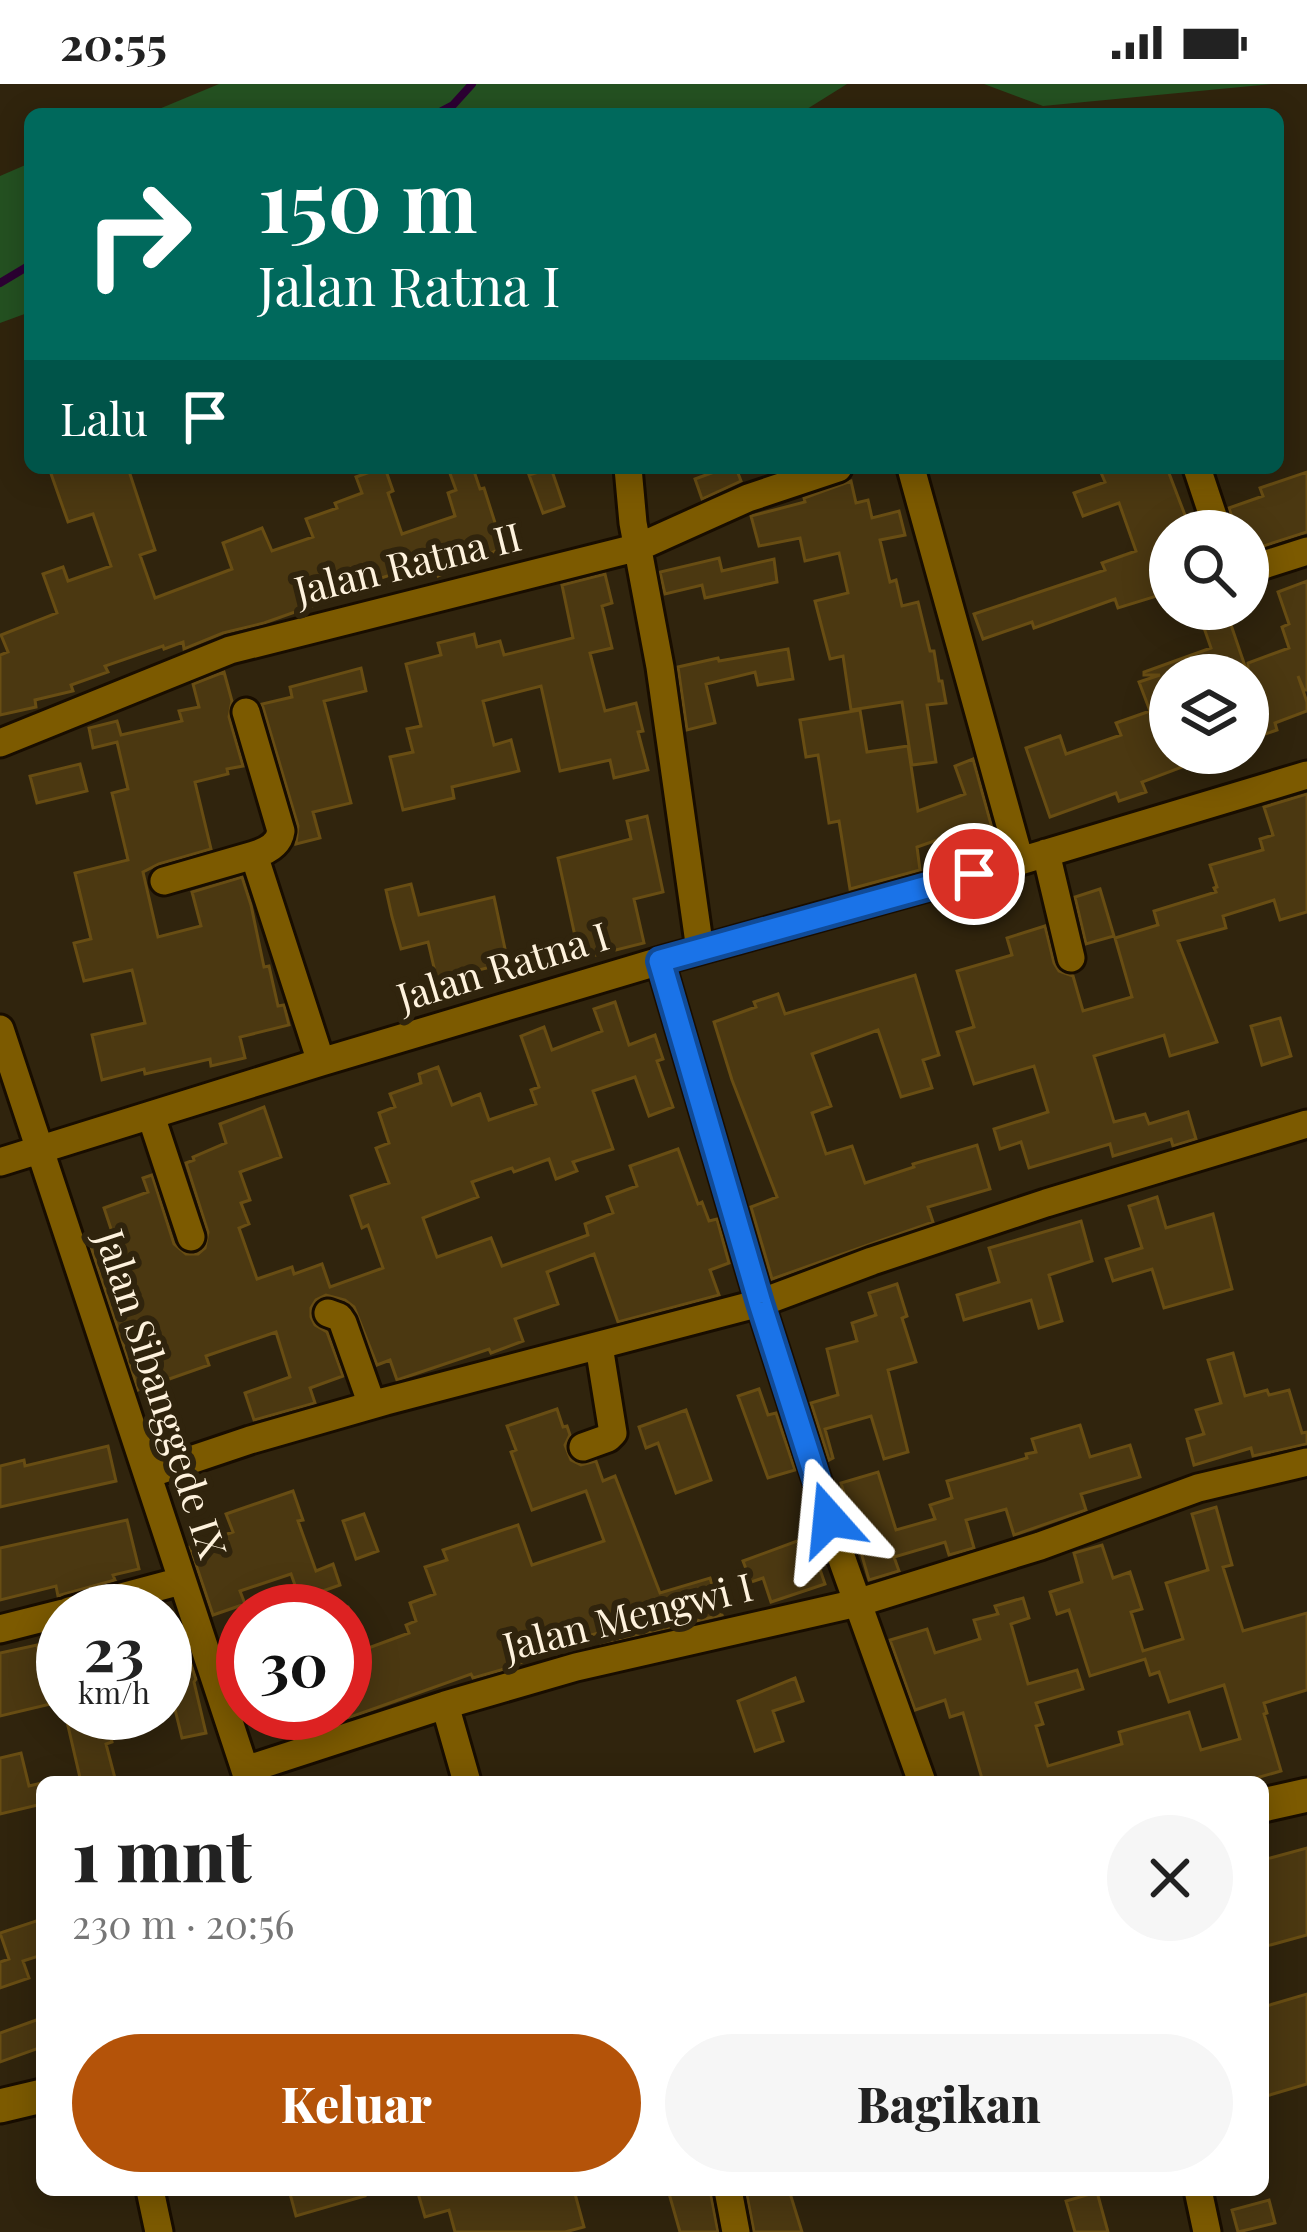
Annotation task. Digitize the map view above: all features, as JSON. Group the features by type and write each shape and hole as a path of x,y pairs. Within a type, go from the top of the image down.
{"main road":[{"path":"1269,1804 1307,1795"},
{"path":"0,2106 36,2097"}],"street":[{"path":"629,474 700,950"},
{"name":"Jalan Ratna II","path":"0,743 230,650 639,547 748,498 820,474"},
{"path":"912,474 1033,857 1071,958"},
{"path":"1199,474 1211,510"},
{"path":"1269,563 1307,551"},
{"path":"164,881 254,854 280,839 246,712"},
{"name":"Jalan Ratna I","path":"0,1162 660,961 1307,776"},
{"path":"254,854 321,1062"},
{"path":"660,961 760,1303 857,1603 920,1776"},
{"name":"Jalan Sibanggede IX","path":"0,1029 247,1776"},
{"path":"151,1116 191,1237"},
{"path":"149,1474 373,1405 760,1303 1046,1203 1307,1124"},
{"path":"328,1313 343,1323 373,1405"},
{"path":"583,1447 613,1433 599,1346"},
{"name":"Jalan Mengwi I","path":"247,1776 445,1705 576,1667 857,1603 1040,1546 1198,1488 1307,1462"},
{"path":"170,1584 181,1581"},
{"path":"0,1629 36,1620"},
{"path":"445,1705 464,1776"},
{"path":"151,2196 159,2232"},
{"path":"729,2196 736,2232"},
{"path":"1199,2196 1207,2232"}],"green space":[{"path":"219,84 847,84 809,108 161,108"},
{"path":"984,84 1272,84 1043,106"},
{"path":"24,166 24,314 0,323 0,176"}],"building":[{"path":"1307,472 1307,532 1269,544 1269,510 1230,510 1263,496 1260,488"},
{"path":"51,474 130,474 155,550 140,555 155,598 232,569 223,543 262,528 272,551 313,537 306,519 362,493 356,477 387,474 393,491 388,493 402,534 455,516 448,493 456,490 450,474 475,474 503,548 438,576 435,570 403,581 400,572 184,649 183,642 163,646 105,666 108,672 71,685 73,691 35,700 36,707 0,715 0,655 8,652 1,635 57,613 43,574 63,567 68,581 111,566 93,514 68,522"},
{"path":"553,474 564,506 543,513 529,475"},
{"path":"738,474 741,481 702,499 695,479"},
{"path":"1102,474 1169,474 1183,510 1149,510 1149,598 1118,608 1115,599 1034,628 1032,622 983,639 974,614 1105,570 1102,563 1136,551 1119,503 1083,516 1074,493 1105,482"},
{"path":"851,481 856,503 868,500 872,518 899,511 905,535 880,540 890,582 896,580 902,606 918,602 942,681 946,703 927,705 936,762 912,765 902,702 851,710 843,656 830,659 815,601 848,593 839,553 805,561 800,538 759,546 751,516 805,502 804,498"},
{"path":"719,558 722,571 774,559 777,582 705,598 702,585 665,594 660,572"},
{"path":"605,574 612,603 602,606 612,648 590,653 605,711 636,703 648,770 614,778 610,760 560,771 541,686 483,701 494,745 511,740 519,771 452,787 454,798 403,810 390,757 413,752 407,729 421,726 406,664 441,655 438,643 474,634 477,647 500,641 504,655 573,638 562,585"},
{"path":"1307,581 1307,690 1298,676 1307,711 1275,723 1277,730 1269,733 1269,655 1289,648 1282,627 1289,624 1278,592"},
{"path":"1205,630 1233,630 1241,654 1194,654 1211,648"},
{"path":"788,649 793,679 758,685 755,672 706,684 715,723 687,730 678,667"},
{"path":"361,668 366,691 324,701 351,803 313,812 320,838 296,844 298,826 262,704 292,697 290,687"},
{"path":"224,672 232,701 229,717 243,766 195,782 211,849 143,872 158,937 201,926 192,892 242,877 264,967 269,966 278,1006 284,1005 289,1025 240,1037 245,1058 211,1066 210,1059 145,1074 144,1069 102,1080 92,1035 145,1023 132,970 84,981 74,943 91,939 75,873 128,860 112,793 128,789 117,742 93,748 89,728 117,721 121,735 182,721 179,711 199,707 193,684"},
{"path":"1149,679 1149,708 1139,682"},
{"path":"860,710 867,752 908,746 918,811 965,794 955,766 973,759 994,835 974,842 969,829 917,847 920,870 850,889 839,821 829,823 818,755 806,757 800,720"},
{"path":"1149,711 1149,774 1163,774 1142,782 1146,792 1119,801 1116,793 1050,817 1026,748 1060,736 1066,754 1121,735 1116,723"},
{"path":"80,764 87,791 37,803 30,776"},
{"path":"1307,794 1307,912 1280,920 1274,900 1223,916 1226,928 1178,941 1217,1042 1170,1056 1164,1035 1094,1056 1114,1122 1145,1114 1149,1124 1188,1112 1196,1139 1173,1146 1171,1139 1113,1156 1110,1144 1029,1168 1021,1142 1000,1149 994,1129 1048,1112 1034,1066 974,1084 957,1032 974,1027 957,971 1012,955 1007,938 1045,926 1054,963 1059,971 1073,976 1083,1011 1132,997 1115,938 1158,925 1154,911 1216,892 1210,865 1263,850 1260,839 1273,835 1264,807"},
{"path":"647,816 663,892 634,899 644,943 580,959 558,858 631,839 627,821"},
{"path":"411,884 419,915 494,897 508,963 437,980 428,942 401,949 392,917 386,890"},
{"path":"1100,889 1114,936 1086,944 1075,897"},
{"path":"915,975 939,1055 923,1060 932,1088 901,1097 878,1030 812,1054 831,1106 812,1113 826,1154 852,1146 865,1183 977,1145 990,1189 928,1207 933,1222 772,1279 751,1207 777,1197 714,1022 778,994 785,1014"},
{"path":"615,1002 629,1045 655,1035 663,1059 657,1061 673,1107 649,1116 635,1077 593,1091 613,1149 573,1162 577,1171 556,1179 549,1159 472,1182 478,1197 423,1218 437,1257 491,1238 502,1266 588,1235 585,1224 613,1213 607,1197 637,1186 630,1166 678,1149 698,1204 702,1202 709,1221 717,1219 729,1263 710,1270 719,1295 618,1322 594,1254 547,1272 558,1304 515,1319 523,1341 397,1380 390,1360 377,1365 354,1307 326,1295 316,1300 311,1317 327,1332 343,1376 310,1388 315,1403 254,1420 245,1393 290,1377 276,1332 206,1356 209,1365 138,1390 91,1248 114,1238 104,1208 148,1192 143,1178 152,1175 174,1244 186,1254 198,1254 205,1248 208,1232 186,1163 226,1143 220,1124 264,1107 281,1157 240,1172 250,1200 241,1203 249,1224 239,1228 257,1279 292,1267 294,1274 322,1264 330,1287 383,1268 368,1225 362,1228 351,1196 389,1183 376,1148 389,1143 379,1113 395,1107 390,1094 421,1083 419,1074 438,1067 452,1105 480,1094 489,1120 536,1104 531,1090 539,1087 521,1036 544,1027 552,1050 602,1031 594,1009"},
{"path":"1280,1018 1291,1056 1262,1065 1251,1026"},
{"path":"1157,1197 1166,1228 1213,1214 1232,1289 1164,1308 1152,1269 1113,1281 1106,1259 1142,1248 1129,1206"},
{"path":"1081,1221 1092,1261 1049,1275 1062,1321 1039,1328 1031,1300 964,1320 957,1295 999,1282 989,1248"},
{"path":"897,1284 916,1362 888,1370 908,1452 884,1459 871,1416 825,1429 833,1458 829,1460 811,1403 838,1395 827,1349 857,1341 852,1323 876,1315 869,1293"},
{"path":"1233,1353 1245,1396 1289,1390 1302,1433 1307,1432 1307,1444 1253,1456 1251,1448 1194,1465 1187,1439 1204,1434 1196,1410 1221,1403 1208,1360"},
{"path":"759,1389 768,1415 776,1413 795,1470 768,1478 738,1396"},
{"path":"557,1409 570,1435 565,1445 571,1460 581,1465 596,1461 603,1481 615,1476 660,1593 710,1578 722,1615 601,1643 598,1633 588,1636 586,1631 543,1646 546,1653 501,1670 473,1678 471,1674 372,1709 372,1647 409,1633 406,1625 416,1621 410,1603 435,1594 425,1567 447,1560 443,1550 518,1525 532,1565 604,1541 586,1491 532,1510 507,1426"},
{"path":"686,1410 711,1480 676,1493 658,1443 646,1448 639,1427"},
{"path":"1080,1425 1090,1457 1130,1445 1140,1477 1081,1494 1086,1510 1014,1535 1006,1509 966,1520 974,1548 949,1555 945,1542 894,1557 899,1571 869,1580 841,1483 878,1472 896,1530 935,1519 930,1505 952,1498 947,1481 1027,1458 1026,1454 1036,1452 1032,1439"},
{"path":"108,1446 116,1481 0,1507 0,1466 24,1460 25,1466"},
{"path":"293,1491 316,1571 333,1564 340,1584 295,1584 291,1574 261,1584 216,1584 213,1615 190,1547 233,1532 226,1514"},
{"path":"1216,1507 1232,1565 1223,1567 1243,1631 1307,1613 1307,1690 1264,1703 1281,1771 1263,1776 981,1776 963,1713 950,1717 945,1700 915,1710 890,1640 927,1629 935,1653 980,1639 974,1620 998,1614 995,1606 1023,1598 1029,1618 1011,1624 1028,1684 1077,1670 1083,1689 1036,1703 1043,1724 1036,1726 1048,1766 1122,1744 1119,1732 1189,1712 1201,1750 1240,1739 1224,1685 1169,1702 1159,1672 1150,1675 1145,1659 1090,1676 1069,1610 1057,1614 1050,1592 1082,1582 1074,1553 1102,1545 1113,1578 1130,1572 1142,1609 1131,1612 1143,1651 1183,1639 1166,1583 1208,1570 1192,1514"},
{"path":"364,1514 378,1551 356,1559 343,1521"},
{"path":"127,1520 139,1569 113,1575 115,1580 101,1584 36,1584 36,1591 0,1600 0,1548"},
{"path":"800,1540 806,1558 815,1555 825,1584 771,1602 763,1578 751,1582 743,1561"},
{"path":"36,1645 36,1707 0,1716 0,1653"},
{"path":"192,1667 196,1679 206,1733 192,1736"},
{"path":"795,1678 803,1701 773,1711 783,1741 755,1751 738,1701"},
{"path":"71,1740 112,1740 106,1744 114,1776 80,1776"},
{"path":"21,1753 29,1786 36,1784 36,1805 0,1814 0,1758"},
{"path":"1307,1848 1307,1935 1269,1945 1269,1858"},
{"path":"36,1921 36,1957 23,1961 29,1978 0,1988 0,1962 9,1959 0,1933"},
{"path":"1307,1994 1307,2084 1269,2095 1269,2005"},
{"path":"36,2020 36,2049 0,2062 0,2033"},
{"path":"291,2196 365,2196 296,2216"},
{"path":"419,2196 576,2196 584,2227 565,2232 455,2232 449,2210 425,2217"},
{"path":"670,2196 711,2196 718,2232 680,2232"},
{"path":"747,2196 791,2196 802,2232 754,2232"},
{"path":"1098,2196 1108,2232 1075,2232 1066,2201"},
{"path":"1269,2200 1275,2223 1238,2232 1232,2210"}],"waterway":[{"path":"447,108 472,84"},
{"path":"0,283 24,269"}],"route":[{"path":"829,1519 660,961 974,874"}]}
